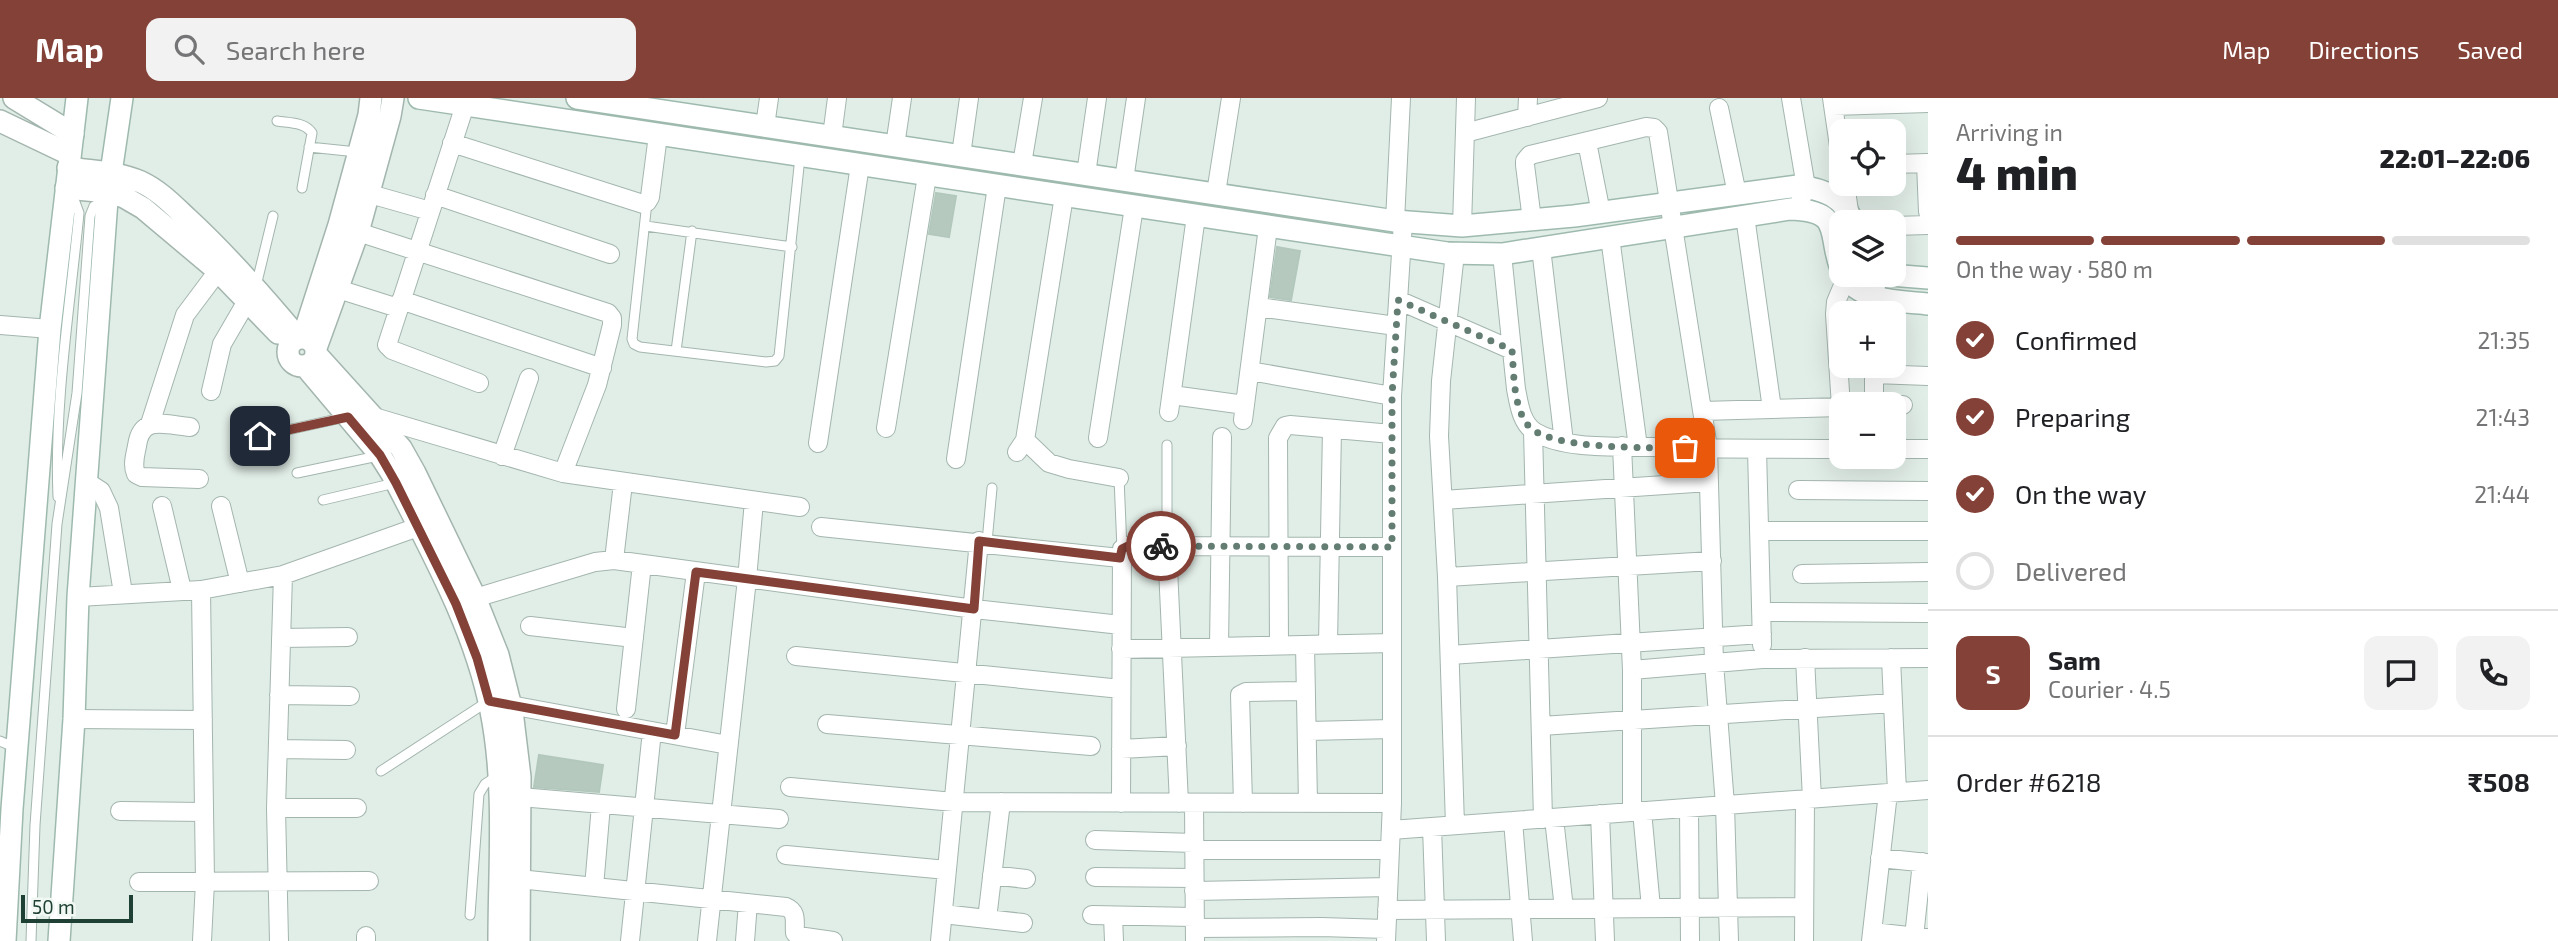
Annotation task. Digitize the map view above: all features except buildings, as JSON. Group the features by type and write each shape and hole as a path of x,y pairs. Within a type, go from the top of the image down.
{"main road":[{"path":"13,98 68,168"},
{"path":"5,941 4,879 9,745 50,329 77,98"},
{"path":"59,941 63,848 74,719 78,597 108,188 122,98"},
{"path":"305,348 338,289 353,226 359,152 371,98"},
{"path":"305,348 353,226 370,194 393,98"},
{"path":"419,98 1455,253 1502,254 1797,209 1809,209 1823,215 1829,222"},
{"path":"577,98 656,104 765,126 1399,221 1462,226 1532,220 1798,186 1818,188 1838,198 1846,210"},
{"path":"0,121 68,168 143,208 218,271 251,294"},
{"path":"108,188 141,182 163,195 214,243 251,294 374,417 401,448 415,473 475,598 498,655 511,705 520,777 519,941"},
{"path":"1906,276 1928,278"},
{"path":"1855,287 1870,301"},
{"path":"1881,301 1902,301"},
{"path":"1906,301 1928,304"},
{"path":"305,348 348,417 380,455 396,483 456,604 477,658 489,701 499,775 499,941"}],"street":[{"path":"765,126 769,98"},
{"path":"832,136 837,98"},
{"path":"895,146 902,98"},
{"path":"961,155 969,98"},
{"path":"1022,164 1033,98"},
{"path":"1086,174 1097,98"},
{"path":"1124,180 1136,98"},
{"path":"1216,193 1231,98"},
{"path":"1092,915 1195,929 1386,935 1392,803 1392,396 1401,247 1401,98"},
{"path":"1462,226 1466,98"},
{"path":"1527,117 1528,98"},
{"path":"1791,98 1806,187 1797,209"},
{"path":"1465,133 1590,99"},
{"path":"1832,102 1925,101"},
{"path":"465,105 387,341 388,348 479,383"},
{"path":"1719,108 1737,194"},
{"path":"1532,220 1525,165 1527,158 1646,127 1654,128 1658,132 1708,448 1714,663 1726,805 1729,941"},
{"path":"452,144 637,203 647,202 658,135"},
{"path":"1587,142 1601,213"},
{"path":"1906,164 1927,163 1928,212"},
{"path":"818,443 860,166"},
{"path":"886,428 927,176"},
{"path":"956,459 997,186"},
{"path":"370,194 433,203 610,254"},
{"path":"1064,196 1021,446 1049,463 1119,478"},
{"path":"1098,438 1134,207"},
{"path":"1196,216 1171,403 1244,412 1268,227"},
{"path":"1745,216 1772,409"},
{"path":"1906,226 1928,225"},
{"path":"353,226 608,313 612,318 612,325 602,368 563,473"},
{"path":"1610,237 1630,446 1624,487 1637,812 1651,908"},
{"path":"1541,248 1564,442"},
{"path":"1455,253 1441,381 1439,436 1447,577 1455,825"},
{"path":"1502,254 1520,409 1526,424 1533,431 1564,442 1630,446 1829,449"},
{"path":"150,424 178,331 197,296 218,271"},
{"path":"1703,411 1841,407 1835,314 1840,287"},
{"path":"338,289 399,304 602,368"},
{"path":"211,391 222,344 251,294"},
{"path":"1398,300 1512,350"},
{"path":"1258,307 1396,326"},
{"path":"0,325 50,329"},
{"path":"1250,371 1392,396"},
{"path":"1906,374 1928,376"},
{"path":"502,456 529,378"},
{"path":"374,417 563,473 800,507"},
{"path":"190,427 150,424 142,428 133,467 136,474 142,477 199,479"},
{"path":"1279,645 1280,431 1290,425 1392,434"},
{"path":"1328,644 1332,429"},
{"path":"1533,431 1541,726 1549,818 1564,909"},
{"path":"1219,646 1222,437"},
{"path":"1757,449 1762,659"},
{"path":"1906,449 1928,449"},
{"path":"87,482 105,497 123,593"},
{"path":"1443,500 1709,482"},
{"path":"614,560 623,483"},
{"path":"1798,490 1928,491"},
{"path":"706,941 754,501"},
{"path":"162,506 182,590"},
{"path":"221,506 240,583"},
{"path":"78,597 201,590 283,575 418,527"},
{"path":"821,527 1121,553"},
{"path":"1759,531 1928,531"},
{"path":"940,941 983,542"},
{"path":"1121,803 1121,553 1128,546 1392,547"},
{"path":"1167,547 1177,746 1194,846 1195,929"},
{"path":"475,598 595,562 614,560 974,609 1121,625"},
{"path":"1447,577 1712,561"},
{"path":"626,709 642,564"},
{"path":"675,735 696,572"},
{"path":"1802,574 1928,572"},
{"path":"279,941 276,808 283,575"},
{"path":"201,590 205,881 202,941"},
{"path":"1761,612 1928,613"},
{"path":"530,626 634,638"},
{"path":"1450,655 1762,634"},
{"path":"281,638 348,637"},
{"path":"1121,649 1392,643"},
{"path":"1305,645 1308,803"},
{"path":"796,656 1121,689"},
{"path":"1804,941 1809,799 1805,658"},
{"path":"1880,858 1925,862 1921,938 1872,937 1880,858 1892,793 1891,658"},
{"path":"1632,670 1762,659 1928,659"},
{"path":"1242,803 1240,695 1246,692 1306,691"},
{"path":"279,695 350,696"},
{"path":"489,701 728,745"},
{"path":"1541,726 1893,703"},
{"path":"74,719 203,720"},
{"path":"827,724 1091,746"},
{"path":"1308,732 1392,729"},
{"path":"630,941 652,731"},
{"path":"1121,748 1177,746"},
{"path":"278,749 346,750"},
{"path":"790,787 954,802 1392,803"},
{"path":"1391,830 1928,790"},
{"path":"520,797 779,819"},
{"path":"987,919 1001,802"},
{"path":"594,887 601,805"},
{"path":"276,808 357,808"},
{"path":"1689,808 1690,941"},
{"path":"120,811 204,812"},
{"path":"1600,814 1605,941"},
{"path":"1513,821 1523,941"},
{"path":"1432,827 1436,941"},
{"path":"1095,840 1194,846 1390,850"},
{"path":"786,855 947,870"},
{"path":"992,875 1026,879"},
{"path":"1095,877 1194,884 1388,887"},
{"path":"519,879 786,907 792,909 795,915 795,933 798,936 833,941"},
{"path":"139,882 369,881"},
{"path":"746,941 748,903"},
{"path":"1387,910 1804,906"},
{"path":"943,914 1023,923"},
{"path":"1113,916 1114,941"}],"lane":[{"path":"277,121 309,128 312,133 302,188"},
{"path":"309,147 359,152"},
{"path":"647,202 632,338 634,344 640,347 775,361 779,356 800,156"},
{"path":"59,510 58,438 79,213 68,168"},
{"path":"32,941 35,825 59,510 77,393 90,216 108,188"},
{"path":"251,294 272,216"},
{"path":"646,226 792,247"},
{"path":"676,351 692,231"},
{"path":"238,441 348,417"},
{"path":"1167,445 1167,547"},
{"path":"298,473 380,455"},
{"path":"1119,478 1121,553"},
{"path":"323,500 396,483"},
{"path":"983,542 992,488"},
{"path":"381,771 489,701"},
{"path":"470,915 479,794 485,784 499,775"}],"way so far":[{"path":"1161,546 1392,547 1392,396 1398,300 1512,350 1520,409 1526,424 1533,431 1564,442 1685,448"}],"route":[{"path":"260,436 348,417 380,455 392,474 456,604 477,658 489,701 675,735 696,572 974,609 979,541 1120,558 1122,549 1128,546 1161,546"}]}
